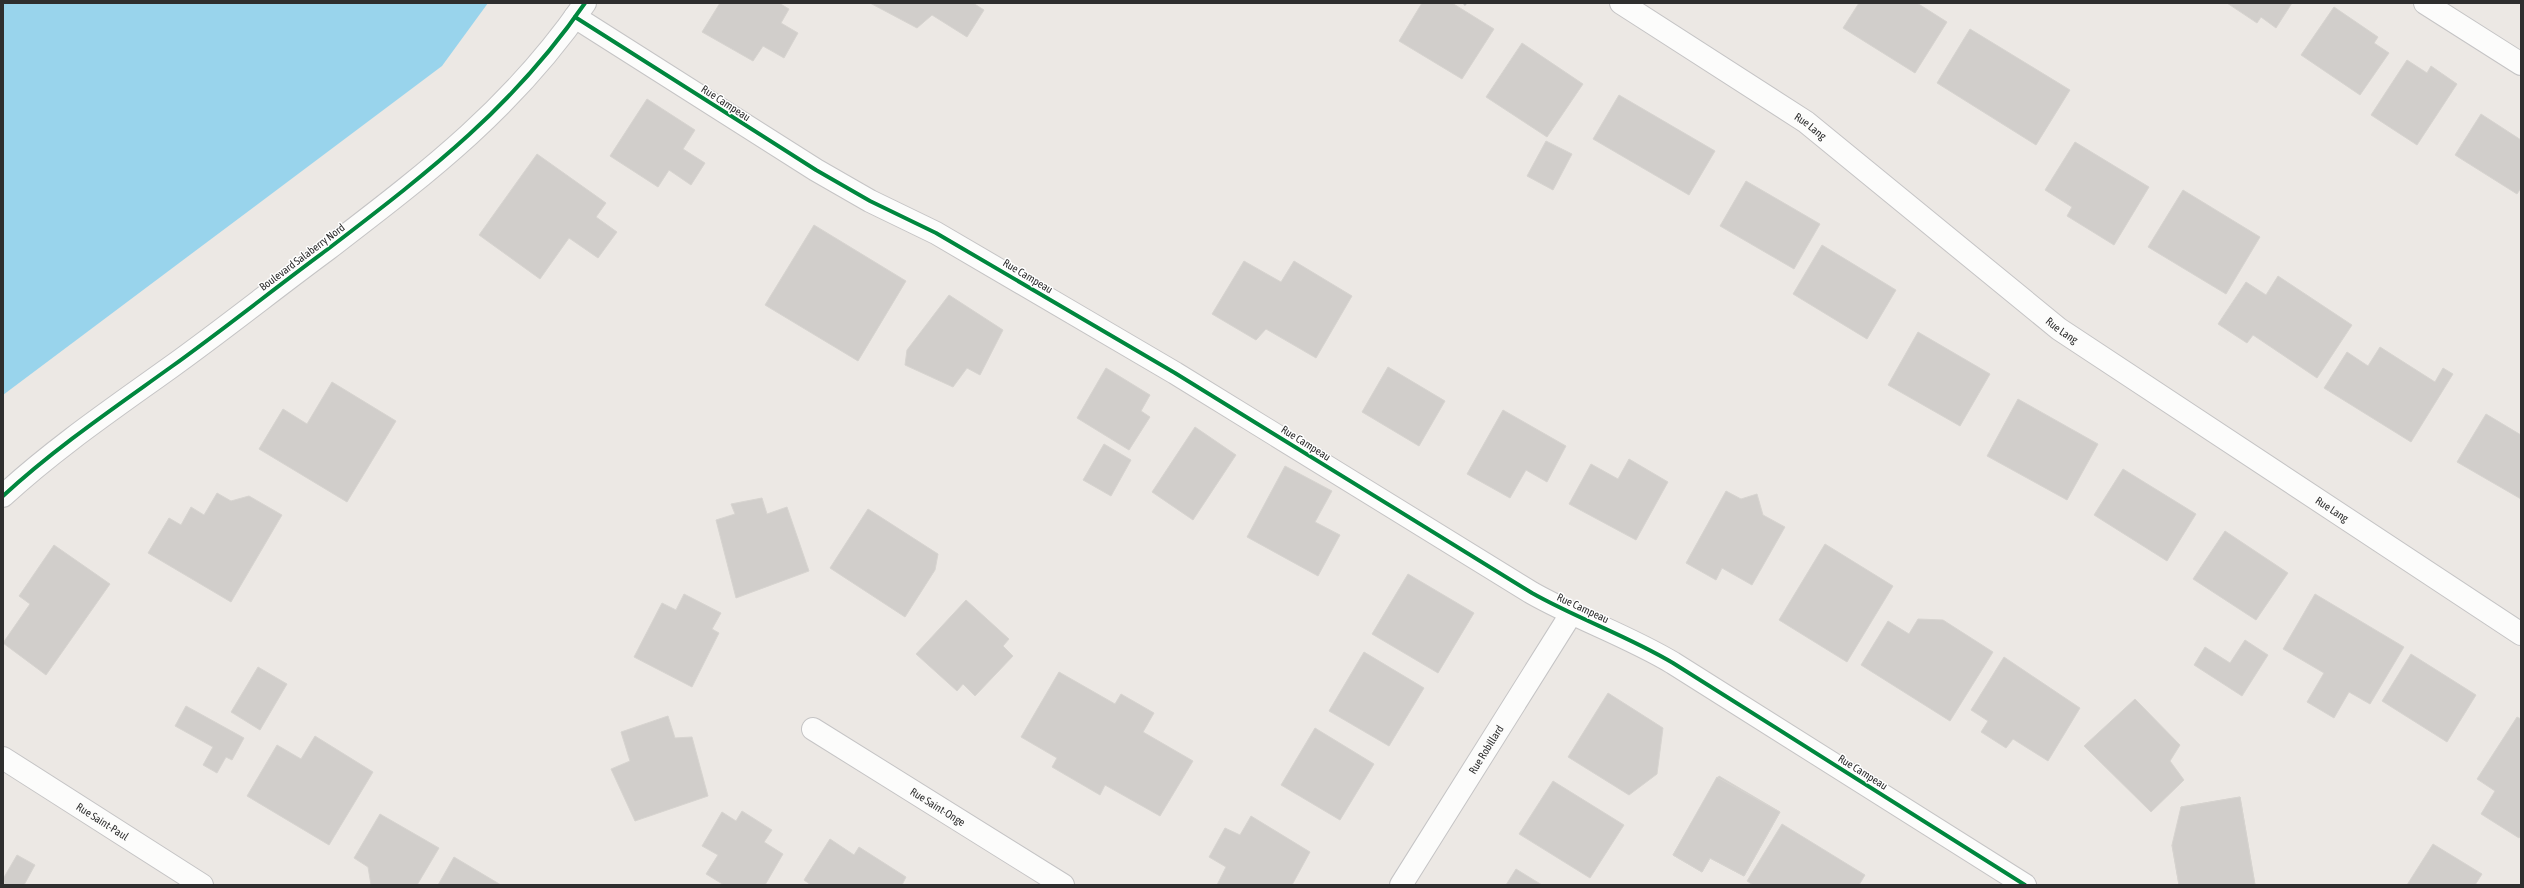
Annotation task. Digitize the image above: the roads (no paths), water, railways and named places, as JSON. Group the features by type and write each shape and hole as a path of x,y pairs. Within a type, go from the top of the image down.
{"street":[{"name":"Rue Lang","path":"1621,3 1770,97 1806,122 2059,329 2521,634"},
{"path":"2425,3 2521,64"},
{"name":"Boulevard Salaberry Nord","path":"3,496 87,428 198,347 407,189 480,127 515,91 580,10"},
{"name":"Rue Campeau","path":"580,10 816,170 870,201 936,233 1174,372 1532,593 1571,614 1625,637 1673,663 2025,885"},
{"name":"Rue Robillard","path":"1401,885 1571,614"},
{"name":"Rue Saint-Onge","path":"813,729 1063,885"},
{"name":"Rue Saint-Paul","path":"3,758 202,885"}],"water":[{"path":"3,3 488,3 442,66 3,395"}]}
